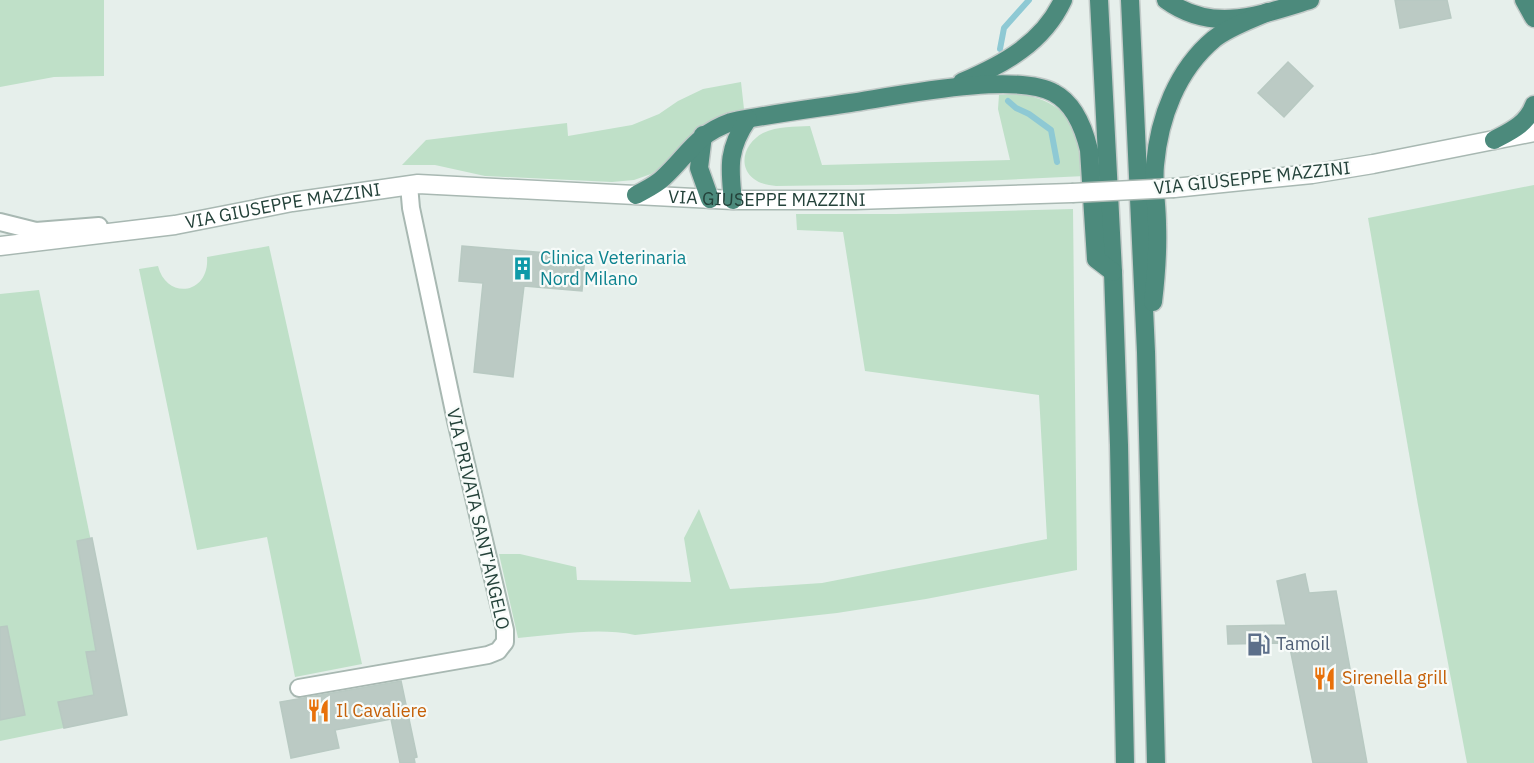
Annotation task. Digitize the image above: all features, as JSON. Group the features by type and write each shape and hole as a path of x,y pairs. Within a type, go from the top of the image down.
{"highway":[{"path":"946,89 990,70 1034,42 1048,26 1063,0"},
{"path":"1099,0 1119,445 1125,763"},
{"path":"1130,0 1146,352 1156,763"},
{"path":"1166,0 1179,9 1216,20 1237,19 1310,0"},
{"path":"1524,0 1534,18"},
{"path":"1146,352 1157,259 1155,168 1163,120 1172,96 1198,55 1231,28 1268,12"},
{"path":"636,195 662,179 704,135 717,127 748,119 946,89 1013,84 1030,85 1056,93 1078,117 1086,135 1096,259 1113,272"},
{"path":"1494,140 1515,129 1527,119 1534,105"},
{"path":"733,200 729,168 732,148 737,135 748,119"},
{"path":"704,135 699,153 699,168 710,199"}],"street":[{"name":"VIA GIUSEPPE MAZZINI","path":"0,246 175,225 292,202 409,185 429,184 733,200 867,200 1072,193 1174,188 1373,165 1534,132"},
{"name":"VIA PRIVATA SANT'ANGELO","path":"299,688 488,655 498,651 505,642 505,630 456,421 411,208 409,185"},
{"path":"0,222 36,231 104,225 175,225"}],"green space":[{"path":"0,0 104,0 104,76 54,77 0,87"},
{"path":"741,82 744,109 707,124 694,133 661,167 651,174 634,180 612,182 485,176 435,165 402,165 426,140 567,123 568,136 632,125 659,114 678,101 703,89"},
{"path":"1016,94 1050,103 1074,125 1083,147 1085,176 918,184 776,186 756,181 745,167 745,154 748,148 763,133 780,128 810,126 822,165 1010,160 998,109 999,95"},
{"path":"1534,185 1534,763 1467,763 1418,505 1368,218"},
{"path":"1073,209 1077,570 926,599 837,613 635,635 591,632 518,638 499,554 520,554 576,567 577,580 691,582 684,538 699,509 730,589 822,583 1047,539 1039,395 865,371 843,232 797,230 796,214 896,214"},
{"path":"269,246 362,664 295,677 267,537 197,550 139,269 158,266 170,285 187,288 202,279 207,257"},
{"path":"39,290 127,715 0,741 0,294"}],"building":[{"path":"1395,0 1447,0 1451,18 1400,28"},
{"path":"1288,62 1313,86 1284,117 1258,93"},
{"path":"462,246 585,256 582,291 524,286 513,377 474,372 483,283 459,281"},
{"path":"92,538 127,715 64,728 58,702 94,695 86,652 96,651 77,541"},
{"name":"Sirenella grill","path":"1305,574 1309,593 1336,591 1367,763 1313,763 1289,643 1228,644 1227,626 1286,625 1277,581"},
{"path":"7,626 25,715 0,720 0,627"},
{"path":"401,681 417,757 414,758 415,763 400,763 391,719 335,730 339,748 291,758 280,702"}],"waterway":[{"path":"1000,49 1004,28 1029,0"},
{"path":"1008,101 1051,130 1057,162"}],"place":[{"name":"Clinica Veterinaria Nord Milano","path":"522,268"},
{"name":"Tamoil","path":"1258,644"},
{"name":"Sirenella grill","path":"1324,678"},
{"name":"Il Cavaliere","path":"318,711"}]}
